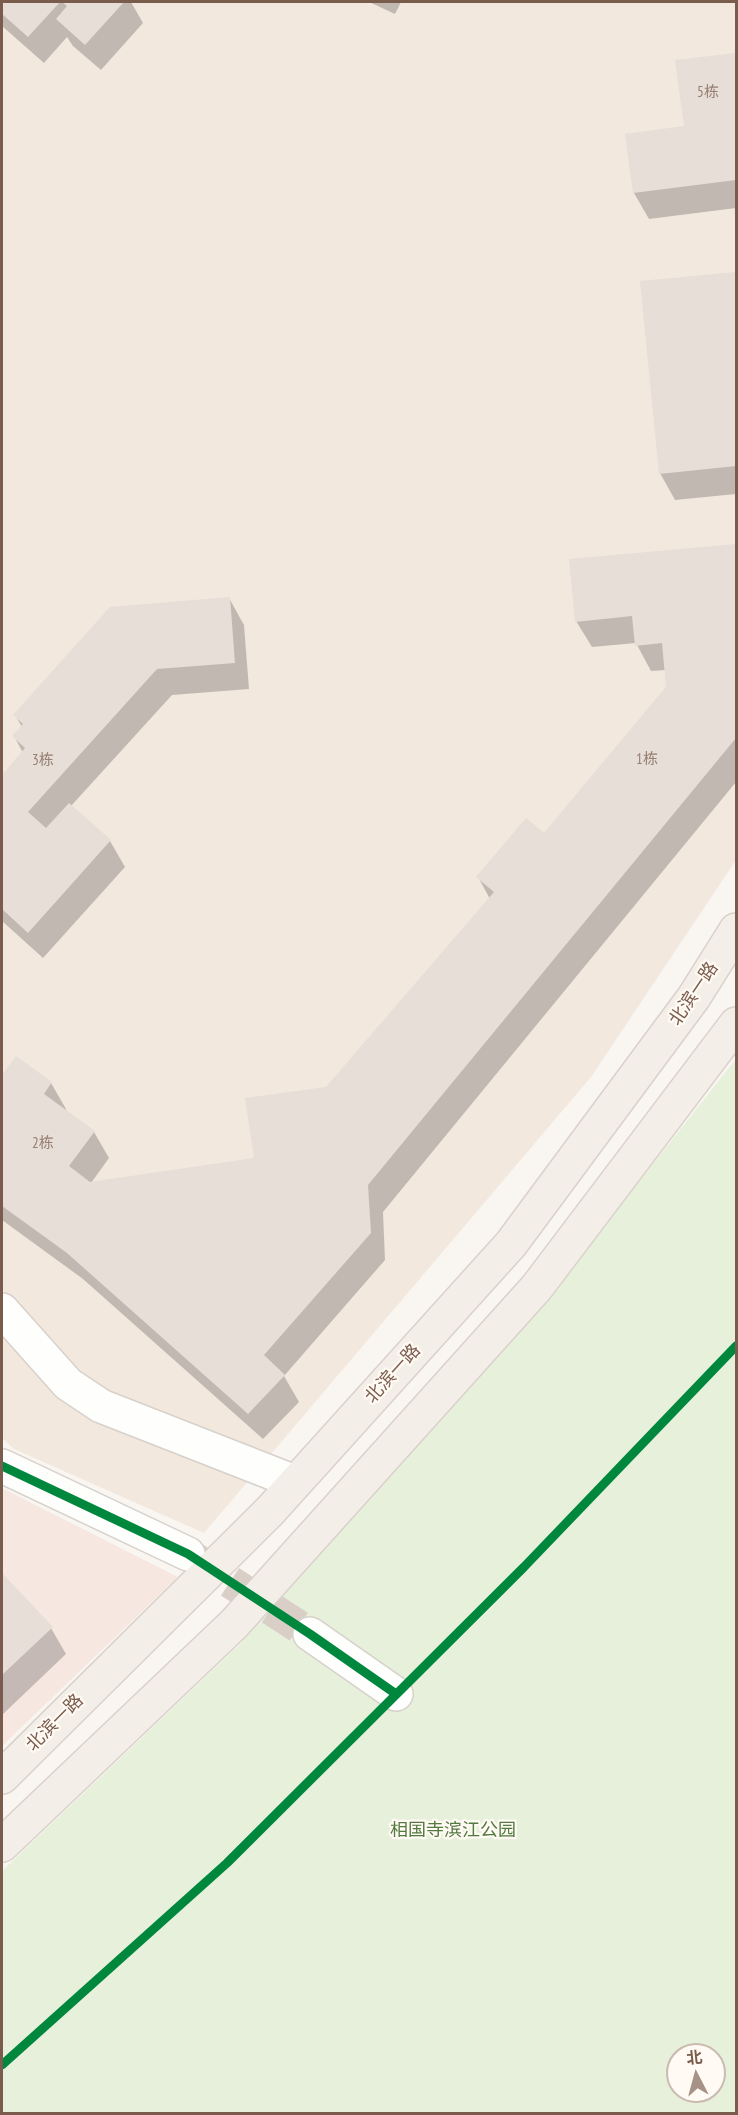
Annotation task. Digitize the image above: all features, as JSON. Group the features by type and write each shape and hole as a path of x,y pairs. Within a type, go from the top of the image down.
{"main road":[{"name":"北滨一路","path":"2,1777 261,1519 511,1244 694,997 736,930"},
{"path":"2,1845 234,1624 537,1287 736,1024"}],"street":[{"path":"2,1310 68,1384 102,1406 295,1482"},
{"path":"2,1466 188,1554"},
{"path":"310,1634 396,1694"}],"shaded area":[{"path":"2,2 736,2 736,860 591,1077 204,1533 14,1449 2,1438"},
{"path":"2,1488 178,1577 2,1746"}],"green space":[{"name":"相国寺滨江公园","path":"736,1059 736,2113 2,2114 2,1871 242,1642 550,1294"}],"building":[{"path":"2,2 60,2 28,37 2,14"},
{"path":"62,2 124,2 85,45 56,19 67,6"},
{"path":"736,53 736,180 633,193 625,134 684,126 675,60"},
{"path":"736,272 736,466 659,474 640,281"},
{"path":"736,544 736,738 368,1185 371,1233 264,1355 285,1375 248,1414 67,1253 2,1206 2,1075 16,1056 52,1082 44,1094 95,1131 69,1166 90,1182 254,1158 245,1098 326,1087 494,892 476,877 526,818 544,833 666,687 662,643 635,646 632,616 575,622 569,559"},
{"path":"230,597 235,663 157,669 28,812 46,828 69,803 111,840 28,933 2,909 2,775 25,748 12,736 23,724 13,715 110,607"},
{"path":"2,1573 53,1627 2,1675"}],"tunnel":[{"path":"189,1555 310,1634"}],"cycle path":[{"path":"2,2065 227,1863 524,1567 736,1346"},
{"path":"2,1466 188,1554 396,1694"}]}
